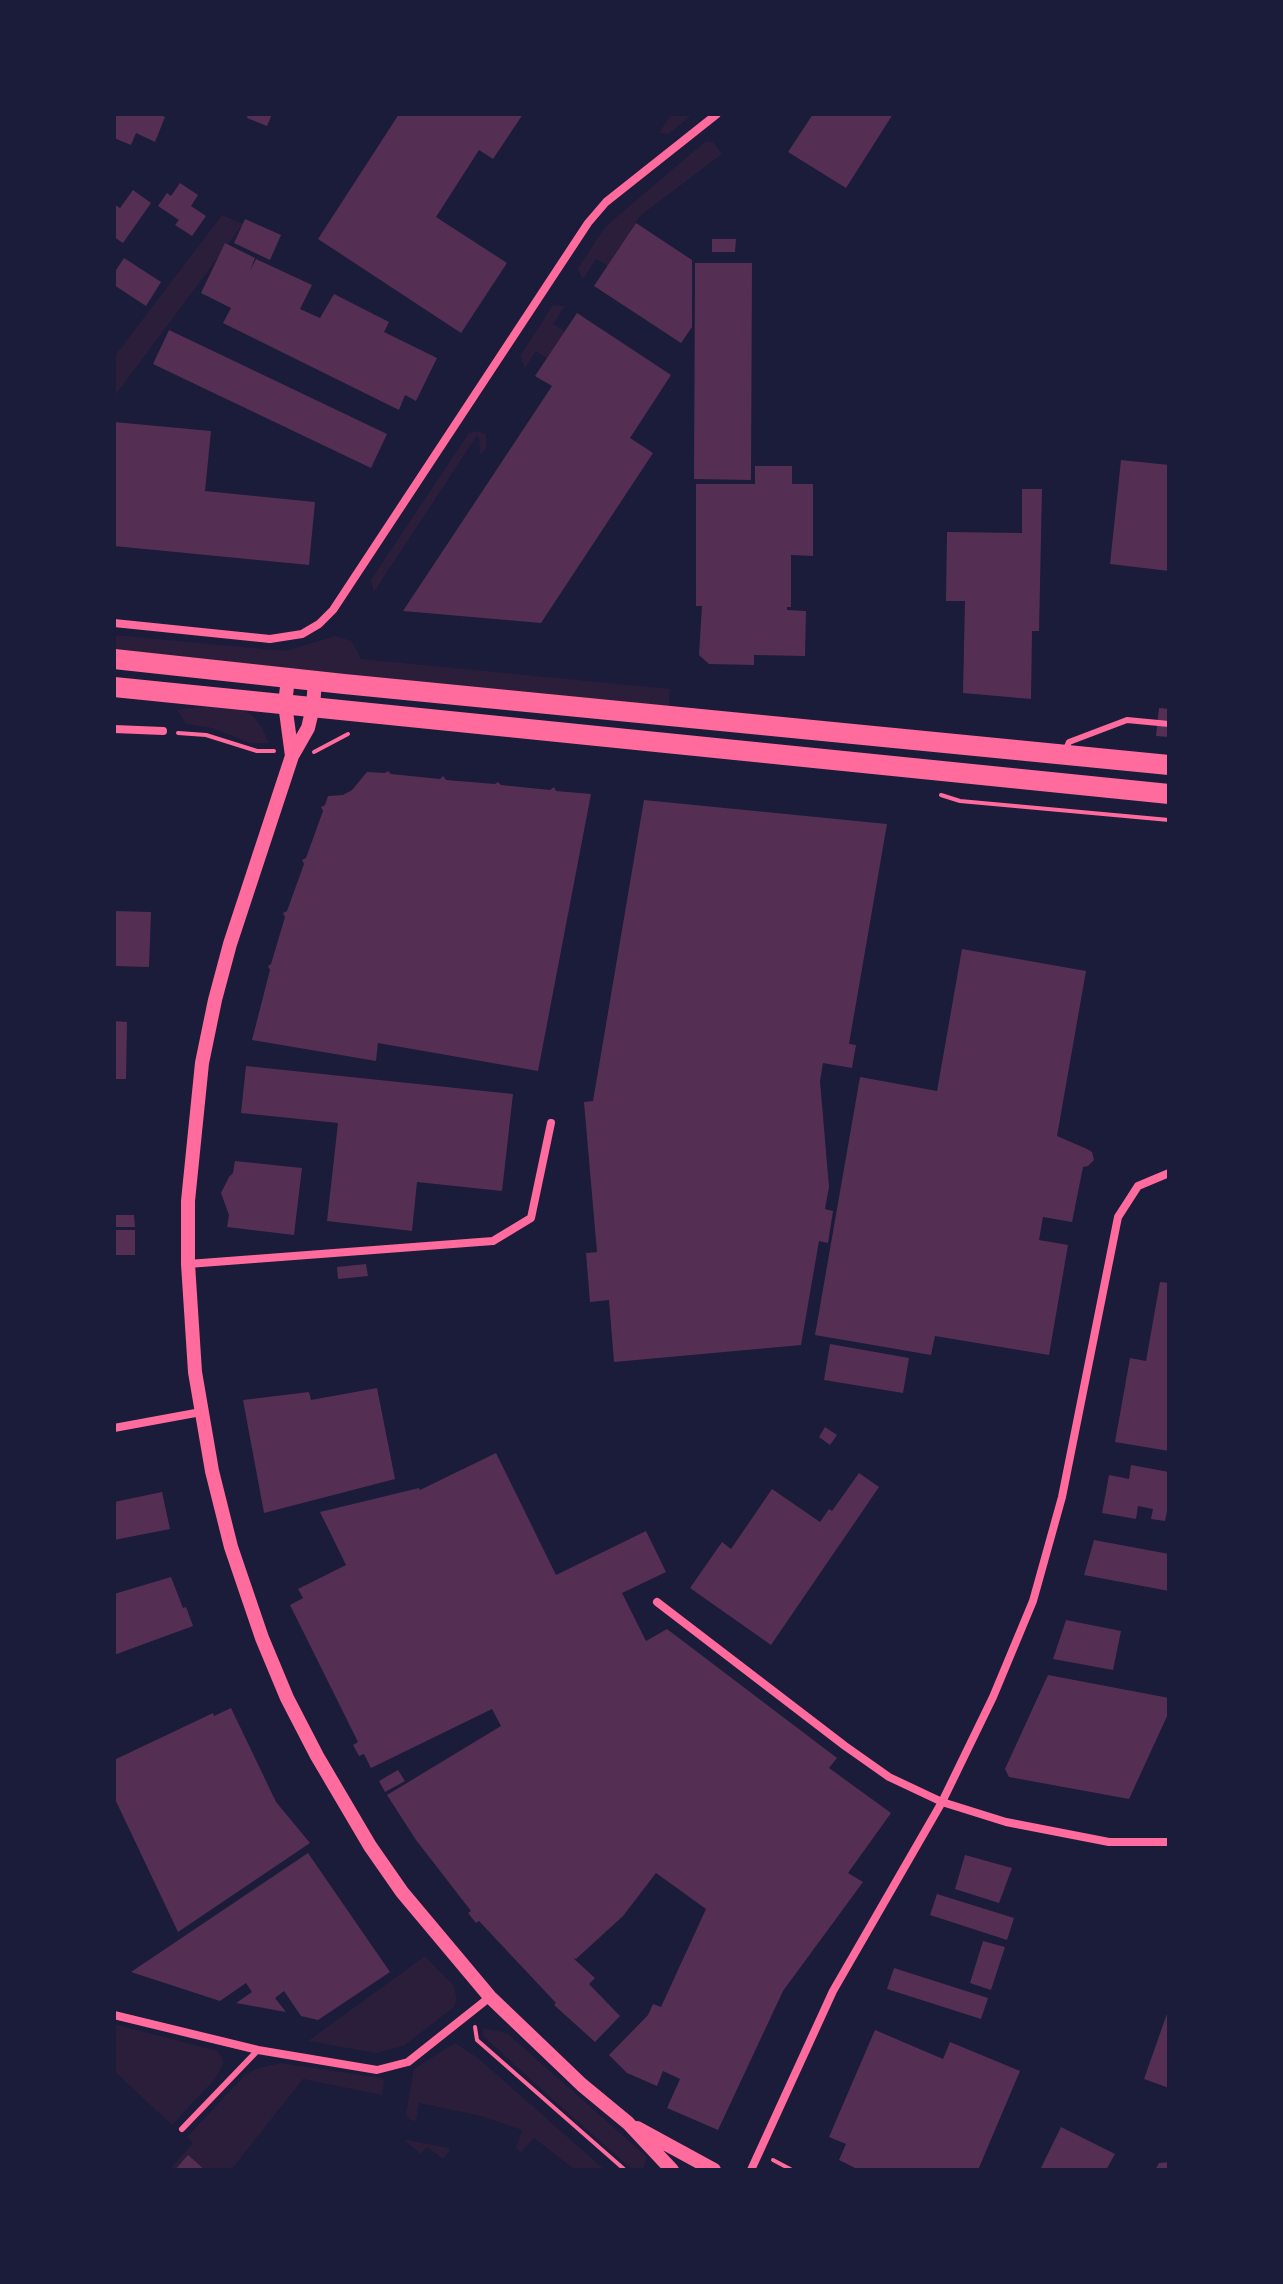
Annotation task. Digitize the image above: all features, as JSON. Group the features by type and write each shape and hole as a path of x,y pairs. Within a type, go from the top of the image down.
{"main road":[{"path":"114,659 1169,765"},
{"path":"114,687 1169,794"}],"street":[{"path":"114,623 270,639 302,634 319,624 333,610 588,223 606,202 717,114"},
{"path":"288,678 285,704 292,756"},
{"path":"315,680 308,728 292,756 230,944 202,1063 188,1201 188,1264 195,1372 212,1471 238,1571 287,1698 344,1806 370,1846 402,1892 490,1997 582,2085 628,2123 672,2170"},
{"path":"114,729 163,731"},
{"path":"188,1264 493,1241 531,1218 551,1123"},
{"path":"751,2170 833,1991 942,1802 993,1697 1033,1601 1062,1497 1118,1217 1138,1186 1169,1173"},
{"path":"114,1428 201,1412"},
{"path":"657,1602 889,1777 942,1802 1006,1822 1109,1842 1169,1842"},
{"path":"114,2015 258,2050 377,2070 408,2062 490,1997"},
{"path":"628,2123 714,2170"}],"lane":[{"path":"1059,783 1063,755 1069,742 1127,720 1169,724"},
{"path":"182,2129 258,2050"}],"path":[{"path":"163,731 206,735 257,751 274,751 292,756"},
{"path":"471,2012 477,2040 625,2170"}],"shaded area":[{"path":"671,114 693,114 669,134 659,133"},
{"path":"706,141 713,142 722,154 640,216 608,266 596,259 584,278 581,277 578,268 606,226"},
{"path":"222,215 243,224 114,397 114,357"},
{"path":"553,305 565,306 553,324 565,331 547,358 536,351 525,368 520,356"},
{"path":"478,431 486,435 487,448 480,454 479,437 476,437 374,592 371,580 469,433"},
{"path":"114,635 285,651 335,636 352,641 361,659 670,689 669,708 114,650"},
{"path":"226,704 253,716 269,743 250,743 212,728 186,724 177,710"},
{"path":"425,1956 454,1986 457,2001 454,2007 405,2045 376,2053 308,2041"},
{"path":"114,2024 218,2051 224,2062 215,2079 172,2125 114,2071"},
{"path":"483,2028 507,2033 647,2157 643,2170 633,2170 560,2106 483,2036"},
{"path":"455,2043 478,2058 605,2170 575,2170 534,2138 520,2153 516,2148 522,2130 481,2116 419,2103 416,2121 410,2120 406,2114 414,2069"},
{"path":"280,2063 382,2078 382,2095 303,2079 231,2170 169,2170 193,2143 187,2137 245,2075"},
{"path":"407,2140 449,2148 449,2151 443,2159 427,2147 421,2154"}],"building":[{"path":"114,114 157,114 165,117 155,142 136,133 131,145 114,138"},
{"path":"248,114 272,114 267,126 247,118"},
{"path":"399,114 523,114 493,159 479,150 436,217 507,263 461,333 318,239"},
{"path":"813,114 893,114 846,188 788,152"},
{"path":"180,183 198,195 191,206 206,216 192,236 175,225 179,220 158,206 167,193 171,196"},
{"path":"133,190 151,203 123,243 114,237 114,204 120,208"},
{"path":"245,219 281,235 270,260 234,243"},
{"path":"636,223 692,260 692,327 681,343 594,286"},
{"path":"712,239 736,239 735,252 712,252"},
{"path":"225,243 255,258 250,271 256,259 312,285 300,309 320,318 334,294 389,322 384,332 437,358 416,401 405,395 399,410 223,323 231,308 201,293"},
{"path":"124,258 161,282 146,306 114,285 114,273"},
{"path":"695,263 752,263 751,480 694,479"},
{"path":"577,313 671,375 630,438 653,453 541,623 403,611 552,386 535,376"},
{"path":"169,330 387,434 371,468 153,364"},
{"path":"114,422 211,431 205,491 315,502 309,565 114,546"},
{"path":"1121,460 1169,465 1169,571 1110,564"},
{"path":"755,466 792,466 792,484 813,484 813,556 791,555 791,607 787,607 787,610 806,611 805,656 754,655 754,665 709,664 699,655 702,606 696,606 696,484 755,484"},
{"path":"1022,489 1042,489 1039,631 1032,631 1031,699 963,693 965,601 946,601 947,532 1022,533"},
{"path":"1159,708 1169,709 1169,737 1156,736"},
{"path":"388,771 391,774 440,779 443,776 446,780 498,782 501,785 550,790 554,787 556,791 591,794 538,1071 378,1043 376,1061 252,1040 270,970 268,966 285,917 283,913 287,911 304,864 302,860 306,858 323,811 321,807 328,796 343,795 352,790 367,772"},
{"path":"644,800 887,824 849,1044 856,1045 852,1068 823,1063 820,1081 829,1187 825,1209 833,1211 828,1243 819,1241 801,1345 614,1362 609,1300 590,1302 586,1253 597,1252 584,1102 593,1101"},
{"path":"114,911 151,912 149,967 114,966"},
{"path":"962,949 1086,971 1057,1136 1092,1152 1094,1160 1083,1167 1072,1222 1043,1217 1039,1240 1068,1245 1049,1355 935,1336 931,1355 815,1335 860,1077 937,1091"},
{"path":"114,1021 127,1022 126,1079 114,1079"},
{"path":"246,1066 513,1094 502,1191 417,1182 412,1231 327,1221 338,1123 241,1113"},
{"path":"235,1161 302,1168 294,1235 227,1227 229,1215 221,1193 233,1173"},
{"path":"114,1215 134,1215 135,1227 114,1227"},
{"path":"114,1230 135,1230 135,1255 114,1255"},
{"path":"366,1264 368,1276 338,1279 337,1267"},
{"path":"1160,1282 1169,1283 1169,1451 1115,1442 1130,1358 1146,1361"},
{"path":"830,1344 909,1358 903,1393 824,1380"},
{"path":"377,1388 395,1479 264,1513 243,1400 309,1392 311,1400"},
{"path":"825,1427 837,1435 830,1445 819,1437"},
{"path":"496,1453 556,1575 646,1531 666,1572 622,1593 646,1641 667,1629 837,1758 829,1768 891,1813 848,1873 863,1882 783,1991 718,2130 667,2108 680,2079 663,2071 657,2086 627,2073 609,2055 648,2015 653,2004 661,2007 706,1909 656,1873 623,1916 576,1959 573,1958 595,1978 589,1984 620,2016 595,2042 554,2005 556,2003 479,1921 476,1923 468,1913 471,1911 416,1840 387,1795 501,1726 492,1709 371,1768 364,1754 359,1756 353,1745 358,1742 290,1605 303,1598 298,1589 346,1565 320,1512 420,1490"},
{"path":"1131,1465 1169,1472 1169,1512 1165,1521 1151,1519 1153,1509 1138,1506 1136,1519 1102,1513 1109,1475 1129,1479"},
{"path":"859,1473 879,1487 771,1645 690,1588 722,1542 731,1549 772,1489 820,1522 829,1509 832,1511"},
{"path":"162,1492 170,1529 114,1540 114,1502"},
{"path":"1094,1540 1169,1554 1169,1591 1084,1575"},
{"path":"171,1577 193,1626 114,1655 114,1594"},
{"path":"1066,1620 1121,1631 1113,1670 1053,1659"},
{"path":"1048,1675 1169,1698 1169,1712 1129,1799 1009,1777 1005,1769"},
{"path":"231,1708 276,1802 310,1843 178,1932 114,1797 114,1760 213,1713 214,1716"},
{"path":"398,1770 405,1781 385,1792 379,1781"},
{"path":"308,1853 390,1972 318,2020 301,2016 284,1991 275,1998 286,2012 236,2003 252,1992 246,1983 220,2001 131,1972"},
{"path":"965,1855 1012,1868 999,1903 955,1889"},
{"path":"937,1894 1014,1918 1007,1940 930,1915"},
{"path":"983,1941 1005,1947 991,1990 970,1983"},
{"path":"894,1968 988,1998 981,2019 887,1989"},
{"path":"1169,2008 1169,2088 1144,2079"},
{"path":"875,2030 943,2059 950,2042 1020,2071 978,2170 859,2170 839,2160 846,2144 829,2137"},
{"path":"1061,2127 1115,2154 1106,2170 1040,2170"},
{"path":"188,2155 205,2170 175,2170"},
{"path":"1169,2162 1169,2170 1155,2170 1159,2163"}]}
